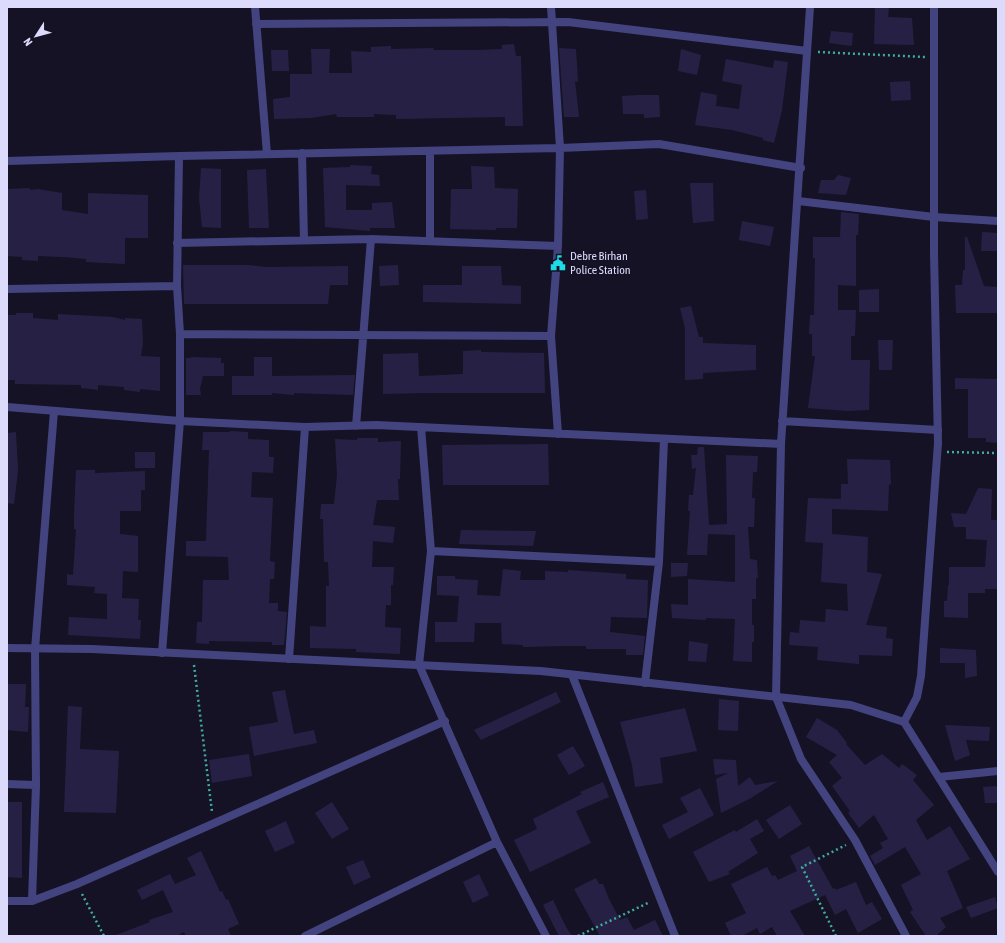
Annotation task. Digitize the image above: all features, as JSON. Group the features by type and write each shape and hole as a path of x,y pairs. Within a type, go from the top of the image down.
{"street":[{"path":"255,7 267,154"},
{"path":"551,7 560,148 558,246 551,336 558,434"},
{"path":"810,7 801,168 782,421 776,697 801,759 855,840 906,936"},
{"path":"904,722 917,697 921,676 938,430 934,216 934,7"},
{"path":"256,24 568,22 807,52"},
{"path":"7,161 560,148 659,144 801,168"},
{"path":"430,151 430,241"},
{"path":"302,153 304,240"},
{"path":"162,653 180,421 180,334 177,286 179,156"},
{"path":"798,201 934,216 998,221"},
{"path":"177,243 371,238 558,246"},
{"path":"356,426 371,238"},
{"path":"7,289 177,286"},
{"path":"180,334 551,336"},
{"path":"7,407 180,421 304,427 376,425 781,444"},
{"path":"32,901 36,785 35,649 54,411"},
{"path":"782,421 938,430"},
{"path":"289,659 304,427"},
{"path":"421,427 431,551 419,665 445,721 497,842 546,936"},
{"path":"645,683 659,562 664,439"},
{"path":"431,551 659,562"},
{"path":"7,648 193,654 541,672 851,706 904,722 998,872"},
{"path":"572,675 675,936"},
{"path":"7,901 32,901 77,884 445,721"},
{"path":"939,777 998,771"},
{"path":"7,784 36,785"},
{"path":"305,936 497,842"}],"path":[{"path":"807,52 934,57"},
{"path":"937,451 998,453"},
{"path":"193,654 214,824"},
{"path":"836,936 802,867 855,840"},
{"path":"77,884 104,936"},
{"path":"578,936 659,898"}],"building":[{"path":"875,7 889,7 888,17 912,18 914,45 874,44"},
{"path":"831,31 853,33 852,46 829,43"},
{"path":"514,44 516,56 521,56 523,126 505,126 505,117 396,119 396,115 374,114 374,117 337,117 336,114 311,118 274,119 273,99 290,97 290,74 312,74 311,49 330,49 329,73 352,73 351,51 371,52 371,47 391,46 391,49 433,48 434,50 476,50 502,49 502,45"},
{"path":"559,48 576,49 578,82 575,81 579,117 564,117"},
{"path":"681,49 701,55 697,75 678,71"},
{"path":"271,50 288,50 289,71 272,71"},
{"path":"726,59 773,68 774,60 788,62 782,110 774,143 763,140 763,138 732,130 695,125 701,92 717,95 716,106 739,109 742,85 722,81"},
{"path":"910,81 911,100 891,101 890,82"},
{"path":"659,95 660,117 644,118 644,114 623,114 622,96"},
{"path":"350,165 372,166 371,174 379,175 380,186 346,185 346,210 372,210 372,203 392,202 395,228 370,228 370,231 325,227 323,168 350,167"},
{"path":"471,166 494,167 495,188 518,189 517,228 496,228 496,230 450,229 451,189 472,189"},
{"path":"201,168 221,169 221,228 202,227 199,198"},
{"path":"266,169 269,228 249,228 247,170"},
{"path":"838,175 851,178 846,195 818,193 821,180 834,180"},
{"path":"690,183 713,183 714,221 693,223"},
{"path":"30,188 30,190 38,189 62,193 62,210 88,214 88,193 148,195 148,238 125,238 125,264 86,262 86,259 64,257 38,256 38,261 22,260 22,257 7,256 7,189"},
{"path":"646,190 648,219 636,220 634,191"},
{"path":"841,212 859,214 858,235 856,235 856,286 838,285 838,310 856,310 855,336 851,336 851,360 870,360 869,410 847,411 808,408 815,356 812,356 812,334 809,334 810,315 814,315 815,258 813,258 813,237 840,237"},
{"path":"742,221 774,227 770,246 739,240"},
{"path":"982,232 998,233 998,251 981,251"},
{"path":"965,237 967,237 984,286 998,287 998,313 956,313 955,285 962,285 963,270 965,270"},
{"path":"183,265 248,265 267,267 348,266 348,285 330,285 328,304 184,304"},
{"path":"398,265 399,285 380,286 379,266"},
{"path":"462,266 501,266 502,285 521,286 521,304 423,302 423,285 462,285"},
{"path":"879,289 879,312 859,312 859,290"},
{"path":"691,306 699,337 703,337 703,343 756,345 756,370 703,373 703,379 685,380 685,328 680,308"},
{"path":"16,313 33,313 33,318 58,320 58,314 113,317 125,320 125,318 142,319 143,343 141,356 160,357 160,391 140,389 140,392 124,390 124,387 98,385 98,390 81,388 81,385 15,384 15,380 7,380 7,315 16,315"},
{"path":"878,340 893,340 892,370 879,370"},
{"path":"481,350 481,352 544,353 545,393 383,394 383,354 418,353 419,376 463,374 463,351"},
{"path":"254,357 272,357 272,376 355,375 353,395 294,393 294,395 272,393 272,395 232,395 232,376 254,376"},
{"path":"186,358 221,358 221,363 224,363 224,376 203,376 200,389 201,395 186,395"},
{"path":"955,378 998,379 998,443 986,442 986,438 968,438 968,389 955,389"},
{"path":"16,432 18,471 14,504 7,503 7,433"},
{"path":"203,432 248,432 248,439 269,440 269,457 274,457 273,473 252,472 251,497 273,498 270,561 275,562 274,579 270,579 269,603 278,603 278,611 287,612 284,645 272,645 272,642 209,641 209,644 196,643 197,622 202,622 203,580 229,580 228,557 186,556 186,541 206,541 209,450 202,450"},
{"path":"357,438 378,438 378,442 401,441 400,479 398,479 399,500 377,500 373,525 395,527 393,543 373,541 372,567 394,567 393,585 391,585 391,605 386,605 385,627 401,628 400,654 356,652 356,649 310,648 310,626 326,627 326,586 329,586 328,562 324,562 323,519 320,519 321,504 334,504 337,475 335,439 357,440"},
{"path":"548,444 549,485 443,485 442,445"},
{"path":"698,447 704,447 709,525 727,524 726,455 758,456 757,472 753,472 752,498 755,498 754,527 748,527 750,559 757,560 758,578 756,578 756,599 752,599 752,625 754,625 754,642 752,642 752,662 733,661 735,619 706,618 706,620 672,618 671,604 688,605 688,579 735,582 735,535 708,534 707,555 687,555 690,511 688,511 689,495 693,495 696,468 692,469 691,455 697,455"},
{"path":"135,452 155,452 155,468 135,468"},
{"path":"847,459 890,460 891,485 889,484 888,511 832,509 832,534 868,537 867,572 882,574 866,625 887,627 886,638 893,639 892,656 859,655 859,664 817,660 818,647 789,645 790,632 799,633 800,620 825,622 826,609 848,611 847,584 821,582 823,543 805,542 808,498 841,499 841,484 848,484"},
{"path":"76,470 95,470 95,473 145,471 145,490 141,490 141,511 120,511 120,534 138,536 138,572 123,571 122,598 139,599 138,620 141,620 140,639 68,635 69,617 107,619 107,594 94,593 95,587 67,585 67,574 73,575 76,529 74,529 74,514"},
{"path":"978,488 992,489 991,520 998,520 998,589 985,589 985,593 968,593 968,618 944,617 944,601 947,601 949,585 949,567 985,567 987,540 966,539 966,527 954,527 951,513 966,514"},
{"path":"461,530 536,531 533,546 459,544"},
{"path":"671,563 688,563 687,576 671,577"},
{"path":"503,569 521,571 520,580 545,580 545,571 568,572 568,570 626,574 626,579 648,580 647,618 611,617 610,632 645,636 643,655 626,655 626,649 586,649 586,646 523,647 523,645 502,644 501,623 475,623 474,642 435,642 435,622 457,622 459,596 437,595 437,576 455,576 455,579 478,580 477,595 500,596"},
{"path":"689,641 708,644 706,662 688,661"},
{"path":"940,648 976,650 977,676 965,678 965,663 940,663"},
{"path":"8,684 26,684 25,707 29,707 28,732 7,730"},
{"path":"285,690 294,734 314,730 317,743 254,756 249,727 278,722 272,692"},
{"path":"556,692 561,702 481,740 474,730"},
{"path":"719,699 739,701 738,731 718,730"},
{"path":"68,706 82,707 80,749 119,751 116,813 64,812"},
{"path":"685,708 697,751 660,758 663,783 635,787 632,765 620,722"},
{"path":"817,718 837,730 847,743 846,744 865,765 882,754 899,768 902,764 917,775 913,780 934,805 916,820 927,840 950,826 970,859 947,871 963,908 940,918 946,927 936,936 926,936 910,912 913,910 901,885 921,874 905,847 875,865 870,856 883,848 880,843 888,839 874,815 859,828 848,813 850,811 832,786 842,778 829,762 837,755 806,737"},
{"path":"945,725 990,727 989,741 966,740 970,755 955,761"},
{"path":"573,746 585,766 569,775 557,755"},
{"path":"249,754 252,776 212,783 209,760"},
{"path":"713,759 736,760 738,786 750,777 755,785 778,781 751,798 721,813 716,779 728,773 715,775"},
{"path":"603,782 609,797 576,811 591,843 530,872 514,840 537,829 533,819 582,794 580,792"},
{"path":"998,786 998,803 985,803 983,787"},
{"path":"700,788 714,815 669,839 662,825 688,812 680,798"},
{"path":"7,802 22,802 22,878 7,877"},
{"path":"332,802 349,829 332,839 315,813"},
{"path":"790,805 802,824 779,839 766,820"},
{"path":"757,819 764,831 750,839 758,853 728,872 730,874 709,882 693,852 735,830 736,832"},
{"path":"286,821 295,843 275,852 265,831"},
{"path":"809,846 833,889 835,888 836,890 856,882 866,905 872,902 882,919 858,933 846,909 835,915 825,895 790,911 805,936 777,936 772,927 760,934 757,928 742,936 731,936 725,923 746,913 731,884 767,867 772,876 775,875 778,880 797,871 790,856"},
{"path":"201,851 220,892 222,891 226,900 228,899 239,924 228,929 231,936 186,936 184,932 176,936 116,936 150,922 149,920 173,912 163,890 142,900 137,890 170,874 175,884 196,875 187,858"},
{"path":"363,860 371,877 354,885 346,867"},
{"path":"479,874 489,895 473,903 463,882"},
{"path":"596,878 599,884 603,884 620,920 627,917 634,930 655,920 663,936 600,936 574,889"},
{"path":"995,897 998,908 971,918 966,907"},
{"path":"553,900 572,936 559,936 543,905"}],"place":[{"name":"Debre Birhan Police Station","path":"558,263"}]}
